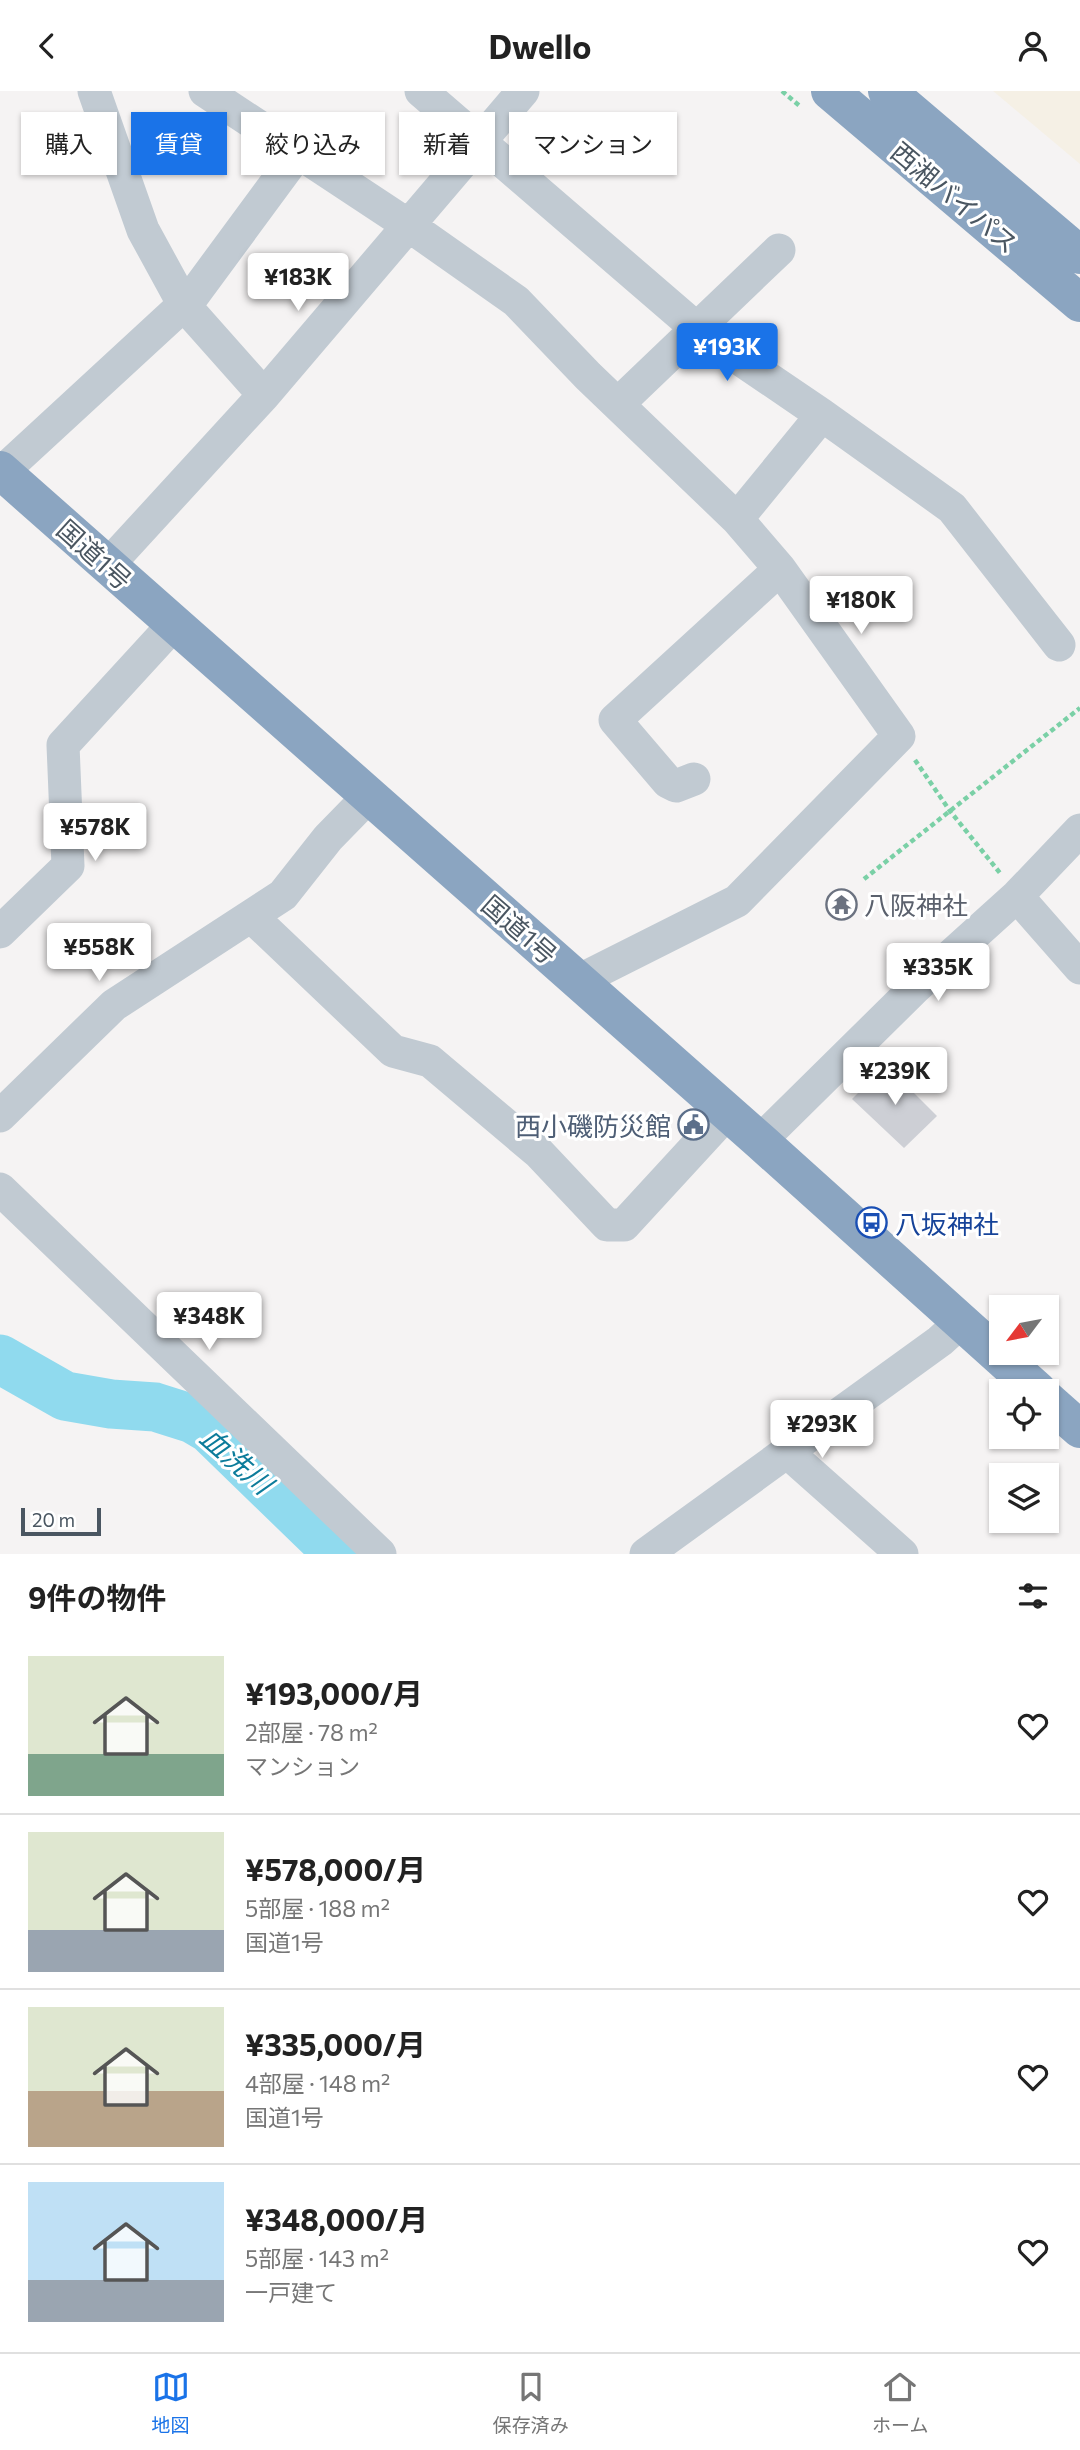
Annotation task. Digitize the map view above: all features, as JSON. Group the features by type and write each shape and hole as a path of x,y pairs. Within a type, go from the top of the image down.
{"highway":[{"name":"西湘バイパス","path":"830,91 1080,303"},
{"name":"西湘バイパス","path":"887,91 1080,255"},
{"name":"国道1号","path":"1,471 760,1141 1025,1379"},
{"path":"1059,1410 1080,1429"}],"street":[{"path":"94,91 143,230 184,305 264,395"},
{"path":"205,91 241,115"},
{"path":"421,91 446,112"},
{"path":"495,123 523,91"},
{"path":"495,153 697,329 952,508 1059,645"},
{"path":"1,471 184,305 282,175"},
{"path":"332,175 516,301 737,519 780,569 899,736 737,901 578,981"},
{"path":"108,565 264,395 450,175"},
{"path":"618,404 779,250"},
{"path":"737,519 822,415"},
{"path":"694,779 676,786 668,782 615,720 780,569"},
{"path":"0,932 68,866 63,745 174,624"},
{"path":"0,1117 114,1005 283,895 328,838 369,796"},
{"path":"760,1141 915,988 1017,896 1080,830"},
{"path":"1017,896 1080,968"},
{"path":"251,916 393,1051 430,1061 539,1153 607,1225 624,1225 727,1113"},
{"path":"0,1189 380,1554"},
{"path":"646,1554 940,1341 962,1321"},
{"path":"787,1452 902,1554"}],"path":[{"path":"864,879 1080,708"},
{"path":"899,736 950,811 1017,896"}],"sand":[{"path":"993,91 1080,91 1080,164"}],"building":[{"path":"886,1065 937,1116 904,1148 852,1099"}],"waterway":[{"name":"血洗川","path":"0,1359 65,1396 111,1404 155,1407 193,1419 210,1429 339,1554"}],"place":[{"name":"八阪神社","path":"841,904"},
{"name":"西小磯防災館","path":"694,1125"},
{"name":"八坂神社","path":"872,1223"}]}
